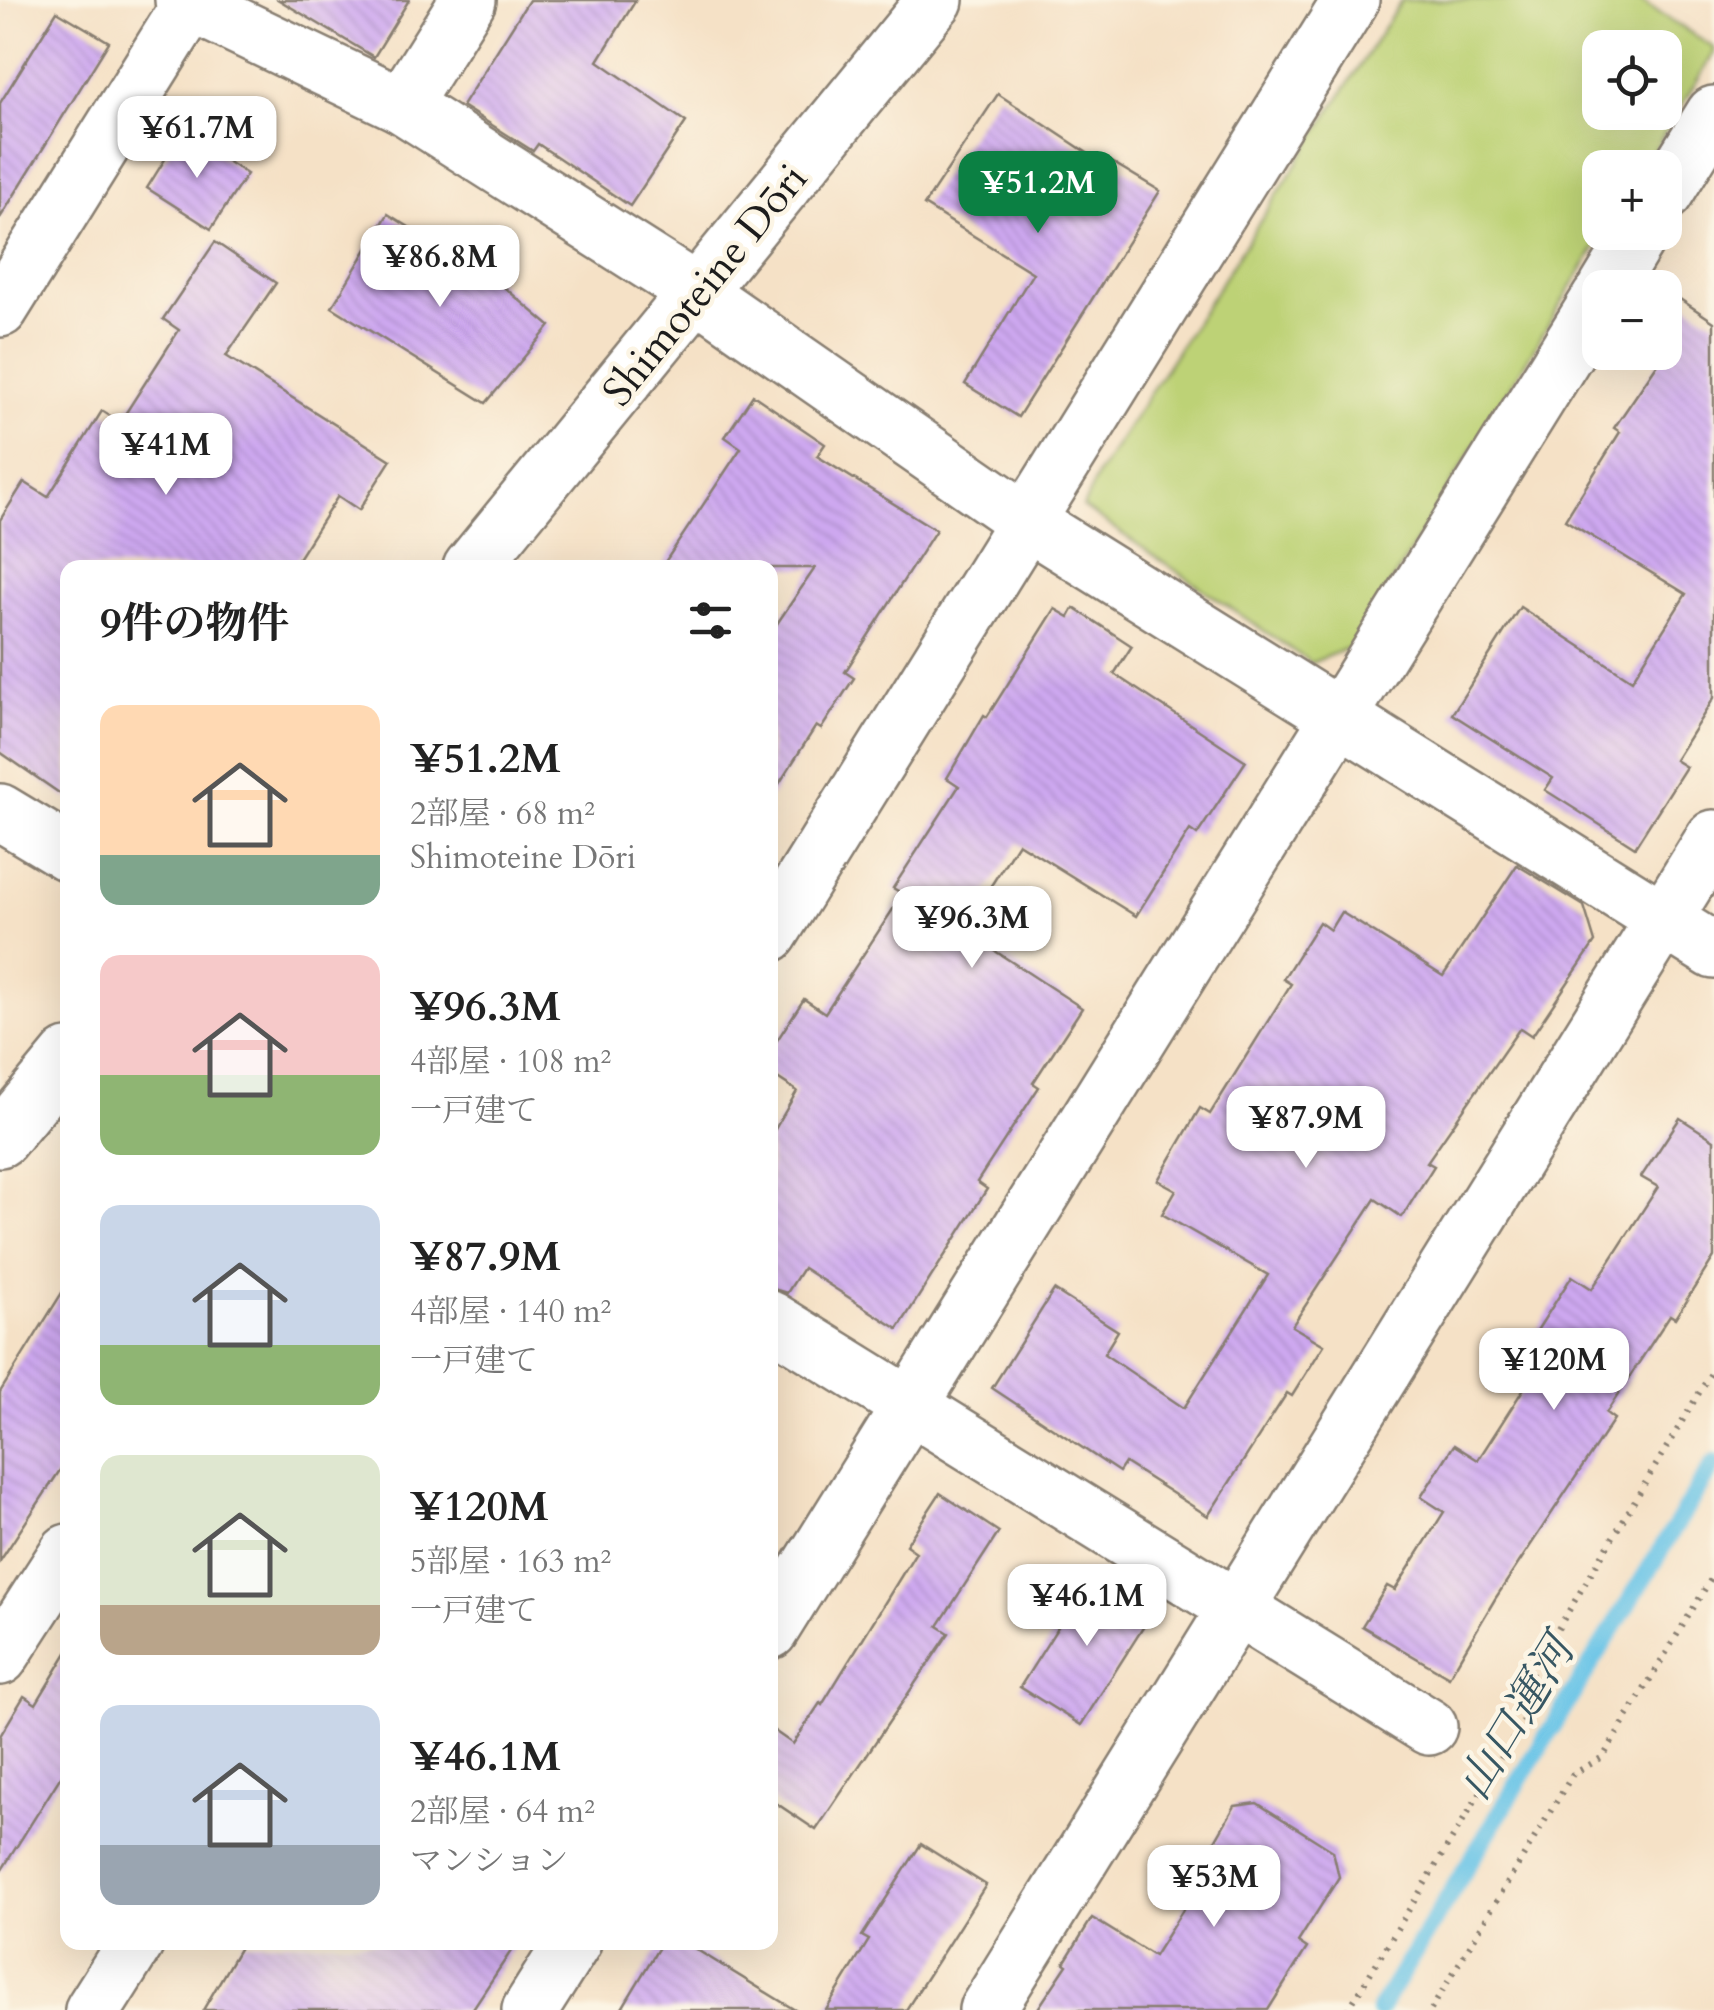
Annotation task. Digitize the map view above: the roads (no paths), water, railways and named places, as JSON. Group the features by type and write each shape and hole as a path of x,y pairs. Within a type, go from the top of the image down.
{"street":[{"path":"402,105 468,0"},
{"name":"Shimoteine Dōri","path":"478,560 935,0"},
{"path":"778,921 1351,0"},
{"path":"0,309 189,2 402,105 698,293 1029,522 1714,951"},
{"path":"1682,166 1714,114"},
{"path":"778,1618 1582,327"},
{"path":"0,812 60,848"},
{"path":"988,2010 1714,838"},
{"path":"0,1140 60,1066"},
{"path":"778,1324 1429,1727"},
{"path":"0,1657 60,1564"},
{"path":"93,2010 131,1950"},
{"path":"530,2010 567,1950"}],"waterway":[{"name":"山口運河","path":"1379,2010 1714,1463"}]}
